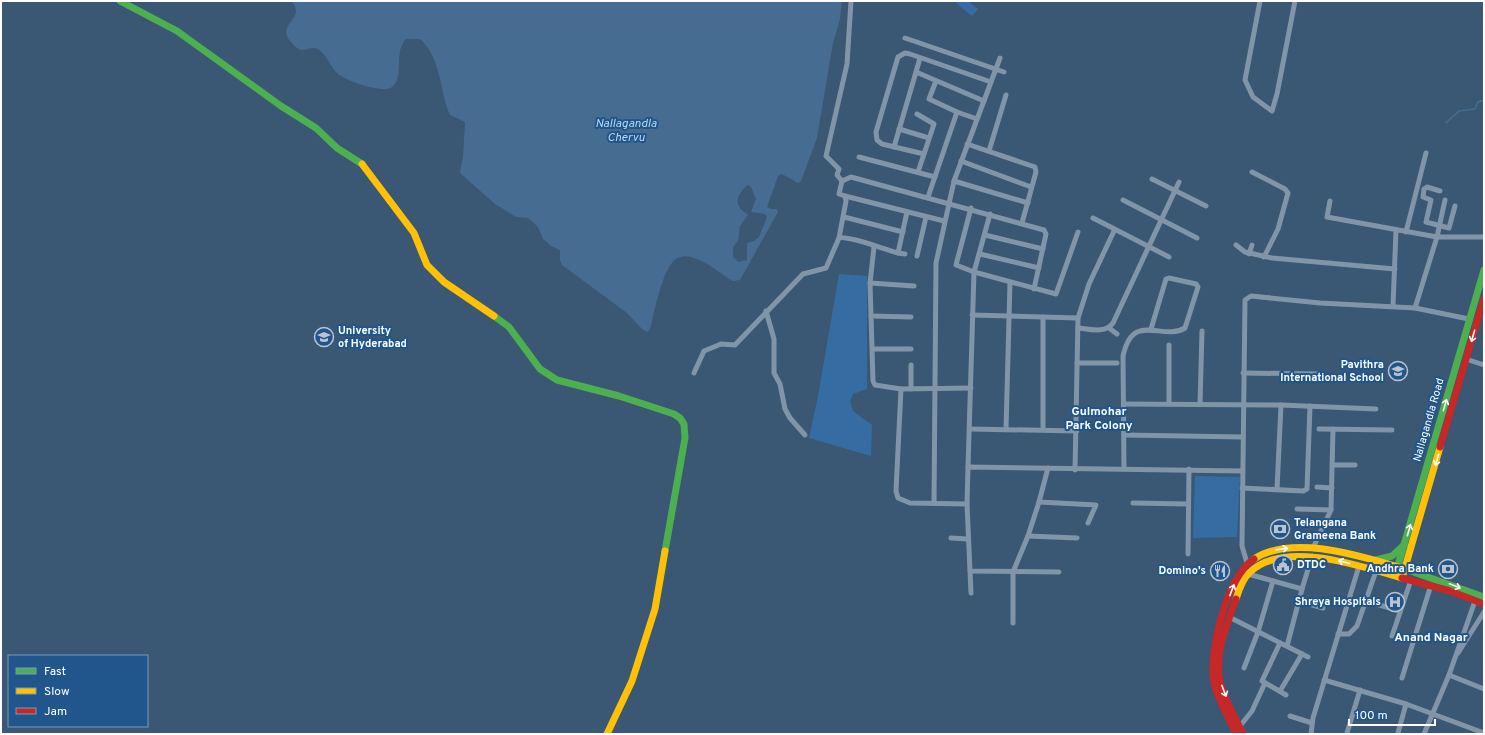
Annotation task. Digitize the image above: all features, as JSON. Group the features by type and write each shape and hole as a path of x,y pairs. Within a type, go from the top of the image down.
{"main road":[{"path":"120,1 177,31 281,106 316,128 337,148 360,162 414,233 427,265 444,282 467,296 509,327 521,341 540,369 557,380 619,396 674,414 680,417 684,423 686,429 685,438 655,609 632,680 607,734"},
{"name":"Nallagandla Road","path":"1401,568 1405,545 1484,270"},
{"name":"Nallagandla Road","path":"1401,568 1466,359 1481,319 1484,298"},
{"path":"1372,560 1392,556 1405,545"},
{"path":"1236,734 1217,694 1213,670 1216,645 1223,615 1239,575 1247,563 1270,551 1285,548 1313,548 1372,560 1401,568 1484,597"},
{"path":"1243,734 1224,692 1219,670 1222,646 1229,617 1239,591 1248,574 1253,569 1273,560 1312,556 1327,558 1431,585 1484,604"},
{"path":"1399,577 1401,568"}],"street":[{"path":"842,181 837,176 838,169 826,156 847,64 851,1"},
{"path":"1260,1 1246,80 1253,97 1272,111 1277,94 1295,1"},
{"path":"905,38 1004,72"},
{"path":"924,154 879,142 876,136 898,56 905,53 991,82"},
{"path":"894,147 920,58"},
{"path":"934,503 936,263 948,202 954,181 1000,58"},
{"path":"916,72 984,101"},
{"path":"936,81 929,99 957,112 977,119"},
{"path":"989,151 1006,95"},
{"path":"928,197 957,112"},
{"path":"917,114 933,123 930,138 918,172"},
{"path":"899,129 930,138"},
{"path":"967,144 1034,166 1036,172 1022,223"},
{"path":"1406,232 1426,153"},
{"path":"859,157 935,177"},
{"path":"961,161 1031,187"},
{"path":"1252,172 1288,191 1278,229 1264,257"},
{"path":"842,181 850,177 971,208 1044,230 1046,234 1034,288"},
{"path":"1152,179 1206,206"},
{"path":"842,181 839,194 944,221"},
{"path":"954,181 1028,203"},
{"path":"1078,328 1104,330 1109,328 1179,182"},
{"path":"1440,191 1426,187 1422,196 1431,200 1426,222 1449,228 1455,206"},
{"path":"694,373 704,350 721,344 735,345 766,311 781,299 803,274 826,268 839,238 844,217 845,196"},
{"path":"1122,200 1197,238"},
{"path":"1415,308 1437,237 1438,226 1445,200"},
{"path":"1330,201 1327,217 1437,237 1484,237"},
{"path":"971,208 955,263 958,267 1056,294 1078,232"},
{"path":"898,253 907,212"},
{"path":"971,593 967,539 967,504 974,272 990,214"},
{"path":"844,217 903,232"},
{"path":"917,256 926,217"},
{"path":"1093,218 1169,257"},
{"path":"1075,470 1077,430 1078,318 1089,284 1114,230"},
{"path":"1393,306 1396,230"},
{"path":"985,235 1043,249"},
{"path":"839,238 844,237 869,243 874,247 905,254"},
{"path":"1236,245 1249,254 1264,257 1395,269"},
{"path":"1249,254 1252,245"},
{"path":"874,247 870,283 873,381 875,385 880,387 901,389 971,388"},
{"path":"980,254 1039,268"},
{"path":"1124,469 1125,435 1123,356 1126,342 1132,335 1151,329 1176,331 1185,328 1198,287 1196,284 1169,278 1166,279 1151,329"},
{"path":"1006,429 1010,282"},
{"path":"870,283 914,286"},
{"path":"1247,563 1242,546 1242,438 1244,302 1249,296 1415,308 1469,319"},
{"path":"766,311 774,339 774,373 780,384 785,409 790,418 805,435"},
{"path":"972,315 1078,318"},
{"path":"871,316 911,317"},
{"path":"1042,429 1043,317"},
{"path":"1109,328 1118,334"},
{"path":"1200,404 1202,331"},
{"path":"1169,404 1170,345"},
{"path":"873,349 911,349"},
{"path":"1466,359 1484,365"},
{"path":"1077,363 1117,363"},
{"path":"911,364 911,389"},
{"path":"1243,373 1320,374"},
{"path":"901,389 897,496 901,501 905,502 967,504"},
{"path":"1124,404 1281,405 1376,409"},
{"path":"1277,489 1281,405"},
{"path":"1242,488 1303,491 1307,489 1310,406"},
{"path":"970,429 1077,430"},
{"path":"1319,429 1392,430"},
{"path":"1313,548 1331,510 1333,429"},
{"path":"1125,435 1242,438"},
{"path":"1332,465 1355,465"},
{"path":"968,467 1048,468 1075,470 1189,469 1242,471"},
{"path":"1013,623 1013,572 1028,536 1048,468"},
{"path":"1188,554 1189,469"},
{"path":"1316,487 1332,488"},
{"path":"1039,502 1096,505 1088,523"},
{"path":"1133,503 1188,504"},
{"path":"1297,509 1331,510"},
{"path":"1028,536 1077,538"},
{"path":"951,538 967,539"},
{"path":"1287,646 1312,556"},
{"path":"1311,734 1312,722 1324,680 1359,566"},
{"path":"970,571 1059,572"},
{"path":"1338,634 1349,634 1357,626 1376,571"},
{"path":"1248,574 1302,589"},
{"path":"1392,636 1411,580"},
{"path":"1244,668 1258,632 1273,581"},
{"path":"1402,678 1431,585"},
{"path":"1299,601 1323,608"},
{"path":"1366,601 1400,611"},
{"path":"1424,734 1448,675 1475,601"},
{"path":"1455,656 1463,647 1484,612"},
{"path":"1229,617 1308,657"},
{"path":"1280,643 1262,681 1286,695"},
{"path":"1280,691 1302,654"},
{"path":"1448,675 1484,689"},
{"path":"1324,680 1406,704 1484,732"},
{"path":"1240,726 1252,711 1265,683"},
{"path":"1347,733 1360,690"},
{"path":"1398,733 1406,704"},
{"path":"1290,716 1312,722"}],"shaded area":[{"path":"958,1 968,1 978,9 972,16 956,3"},
{"path":"839,274 867,276 867,389 853,394 850,401 853,411 872,425 871,456 809,438 818,396"},
{"path":"1195,476 1240,477 1237,537 1193,538"}],"water":[{"name":"Nallagandla Chervu","path":"291,1 842,1 840,19 833,43 817,138 801,181 798,183 782,174 778,176 767,207 777,209 778,212 740,280 733,281 711,266 697,259 685,256 677,258 670,265 664,277 648,332 643,330 627,313 562,265 560,260 560,250 551,246 543,239 538,227 528,218 516,217 495,204 461,174 460,171 463,157 465,122 450,115 436,65 427,47 420,39 406,39 402,44 399,57 398,77 396,83 392,87 388,89 381,89 365,86 338,74 325,55 319,50 312,48 303,50 296,47 290,41 286,32 295,15 295,6","holes":["748,185 751,187 756,199 751,212 765,214 767,217 759,237 754,241 747,243 747,260 738,262 733,257 733,247 738,241 740,226 748,215 738,205 738,199 745,187"]}],"waterway":[{"path":"1446,123 1459,111 1475,109 1478,102 1484,100"}],"traffic: fast":[{"path":"120,1 177,31 281,106 316,128 337,148 362,164"},
{"path":"1396,572 1484,270"},
{"path":"494,316 509,327 540,369 557,380 619,396 674,414 680,418 684,424 685,438 665,551"},
{"path":"1376,560 1392,556 1404,545"},
{"path":"1405,569 1484,597"}],"traffic: slow":[{"path":"362,164 414,233 427,265 444,282 494,316"},
{"path":"1236,599 1243,581 1250,572 1265,562 1283,557 1303,556 1324,558 1402,578 1440,447"},
{"path":"1254,559 1270,551 1289,548 1308,548 1349,554 1405,569"},
{"path":"607,734 632,681 655,609 665,551"}],"traffic: jam":[{"path":"1440,447 1484,298"},
{"path":"1236,734 1221,703 1214,683 1214,653 1217,635 1228,598 1244,568 1254,559"},
{"path":"1402,578 1450,591 1484,604"},
{"path":"1236,599 1228,621 1219,655 1219,678 1229,706 1243,734"}],"place":[{"name":"University of Hyderabad","path":"324,337"},
{"name":"Pavithra International School","path":"1398,371"},
{"name":"Telangana Grameena Bank","path":"1280,529"},
{"name":"DTDC","path":"1283,565"},
{"name":"Andhra Bank","path":"1448,569"},
{"name":"Domino's","path":"1220,571"},
{"name":"Shreya Hospitals","path":"1395,602"}],"district":[{"name":"Gulmohar Park Colony","path":"1099,419"},
{"name":"Anand Nagar","path":"1431,638"}]}
